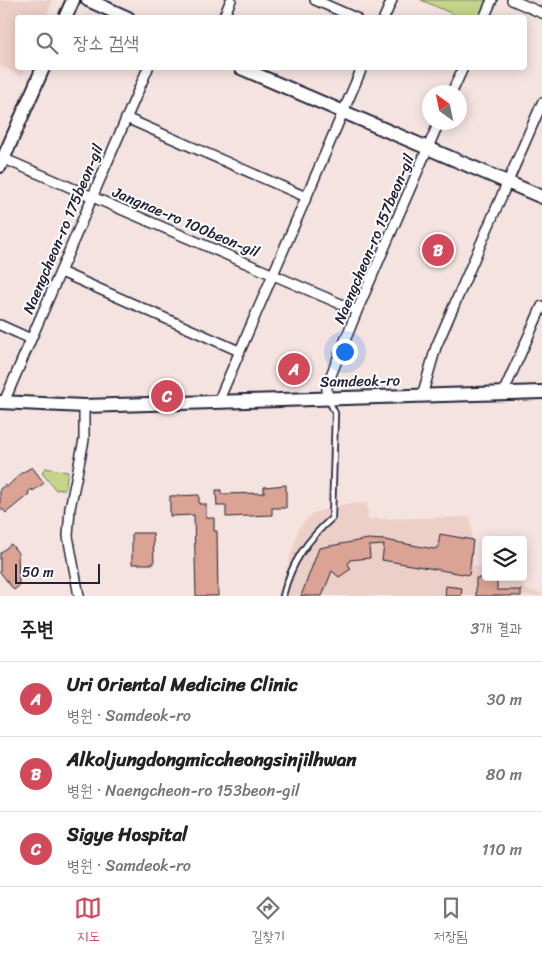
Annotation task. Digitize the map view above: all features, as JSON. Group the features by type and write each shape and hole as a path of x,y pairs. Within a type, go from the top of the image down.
{"street":[{"path":"66,15 73,0"},
{"path":"88,0 121,15"},
{"path":"224,15 231,0"},
{"path":"315,0 349,15"},
{"path":"385,15 392,0"},
{"path":"485,15 492,0"},
{"path":"512,0 542,13"},
{"path":"1,160 42,70"},
{"name":"Naengcheon-ro 175beon-gil","path":"2,402 61,272 147,70"},
{"path":"246,70 542,197"},
{"path":"218,402 361,70"},
{"path":"455,85 462,70"},
{"path":"422,396 436,347 542,103"},
{"path":"126,118 306,197"},
{"name":"Naengcheon-ro 157beon-gil","path":"327,398 327,385 436,130"},
{"name":"Jangnae-ro 100beon-gil","path":"1,160 93,197 357,311"},
{"path":"61,272 240,351"},
{"path":"503,393 542,306"},
{"path":"0,325 31,339"},
{"name":"Samdeok-ro","path":"2,402 84,406 542,392"},
{"path":"78,596 68,536 70,508 84,440 84,406"}],"lane":[{"path":"283,596 288,579 301,550 314,534 332,518 336,413 327,398"}],"shaded area":[{"path":"0,0 53,0 47,15 15,15 15,70 24,70 22,76 0,66"},
{"path":"367,503 368,519 471,517 473,566 482,567 482,581 523,581 524,589 542,593 542,596 278,596 299,528 313,513 345,504"}],"green space":[{"path":"421,0 488,0 481,15 455,15"},
{"path":"45,468 68,472 65,489 56,490 42,473"}],"building":[{"path":"32,467 44,483 33,491 32,489 28,492 29,494 6,513 3,509 0,511 0,489 5,485 6,488 20,474"},
{"path":"286,485 286,508 272,508 272,515 226,517 226,506 217,506 216,490 221,490 221,494 264,493 264,487"},
{"path":"199,495 199,504 206,504 206,518 214,518 214,531 217,531 218,596 196,596 194,515 170,516 170,496"},
{"path":"132,533 153,533 154,564 132,564"},
{"path":"440,534 473,540 469,575 382,560 384,545 369,546 370,558 350,560 348,564 351,569 339,577 332,571 322,596 301,596 319,548 368,539 385,540 434,549 438,547"},
{"path":"11,544 18,553 19,586 14,590 0,572 0,553"},
{"path":"476,578 482,578 482,581 497,581 497,590 521,590 521,596 476,596"},
{"path":"446,586 462,588 461,596 445,596"}],"place":[{"name":"Alkoljungdongmiccheongsinjilhwan","path":"438,250"},
{"name":"Uri Oriental Medicine Clinic","path":"294,369"},
{"name":"Sigye Hospital","path":"167,396"}]}
